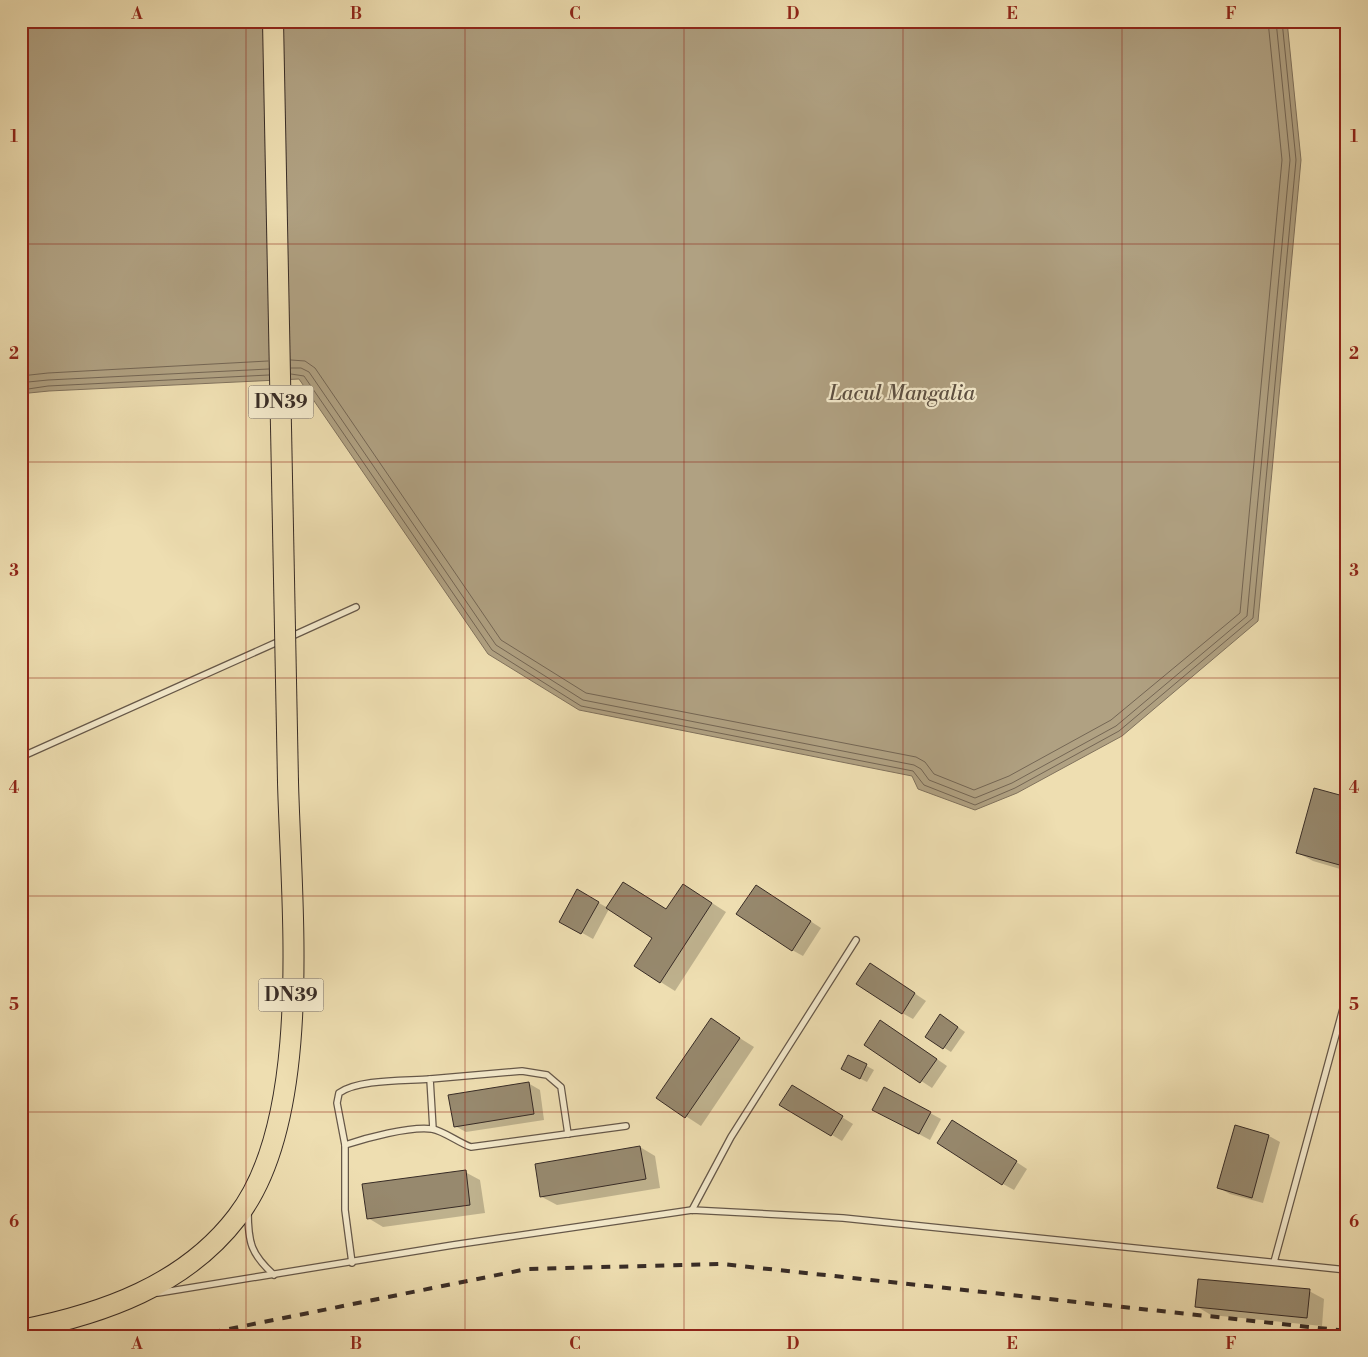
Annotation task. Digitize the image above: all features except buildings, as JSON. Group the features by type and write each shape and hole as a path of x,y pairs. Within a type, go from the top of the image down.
{"highway":[{"name":"DN39","path":"21,1330 97,1312 138,1296 176,1274 213,1244 237,1218 248,1202 262,1174 276,1136 284,1101 288,1061 292,939 273,21"}],"lane":[{"path":"21,757 356,606"},
{"path":"692,1210 731,1137 856,940"},
{"path":"1274,1262 1347,994"},
{"path":"352,1263 345,1210 344,1145 337,1103 339,1093 345,1089 362,1085 522,1071 547,1075 561,1087 568,1134"},
{"path":"430,1079 433,1129"},
{"path":"344,1145 387,1134 433,1129 459,1144 471,1147 626,1126"},
{"path":"248,1202 248,1240 260,1262 274,1275"},
{"path":"138,1296 463,1244 692,1210 843,1218 1347,1270"}],"water":[{"name":"Lacul Mangalia","path":"21,21 1287,21 1301,160 1258,621 1122,736 1017,793 975,810 918,789 912,776 579,710 488,654 299,379 49,391 29,393 21,402"}],"railway":[{"path":"194,1336 527,1269 722,1264 1347,1331"}]}
